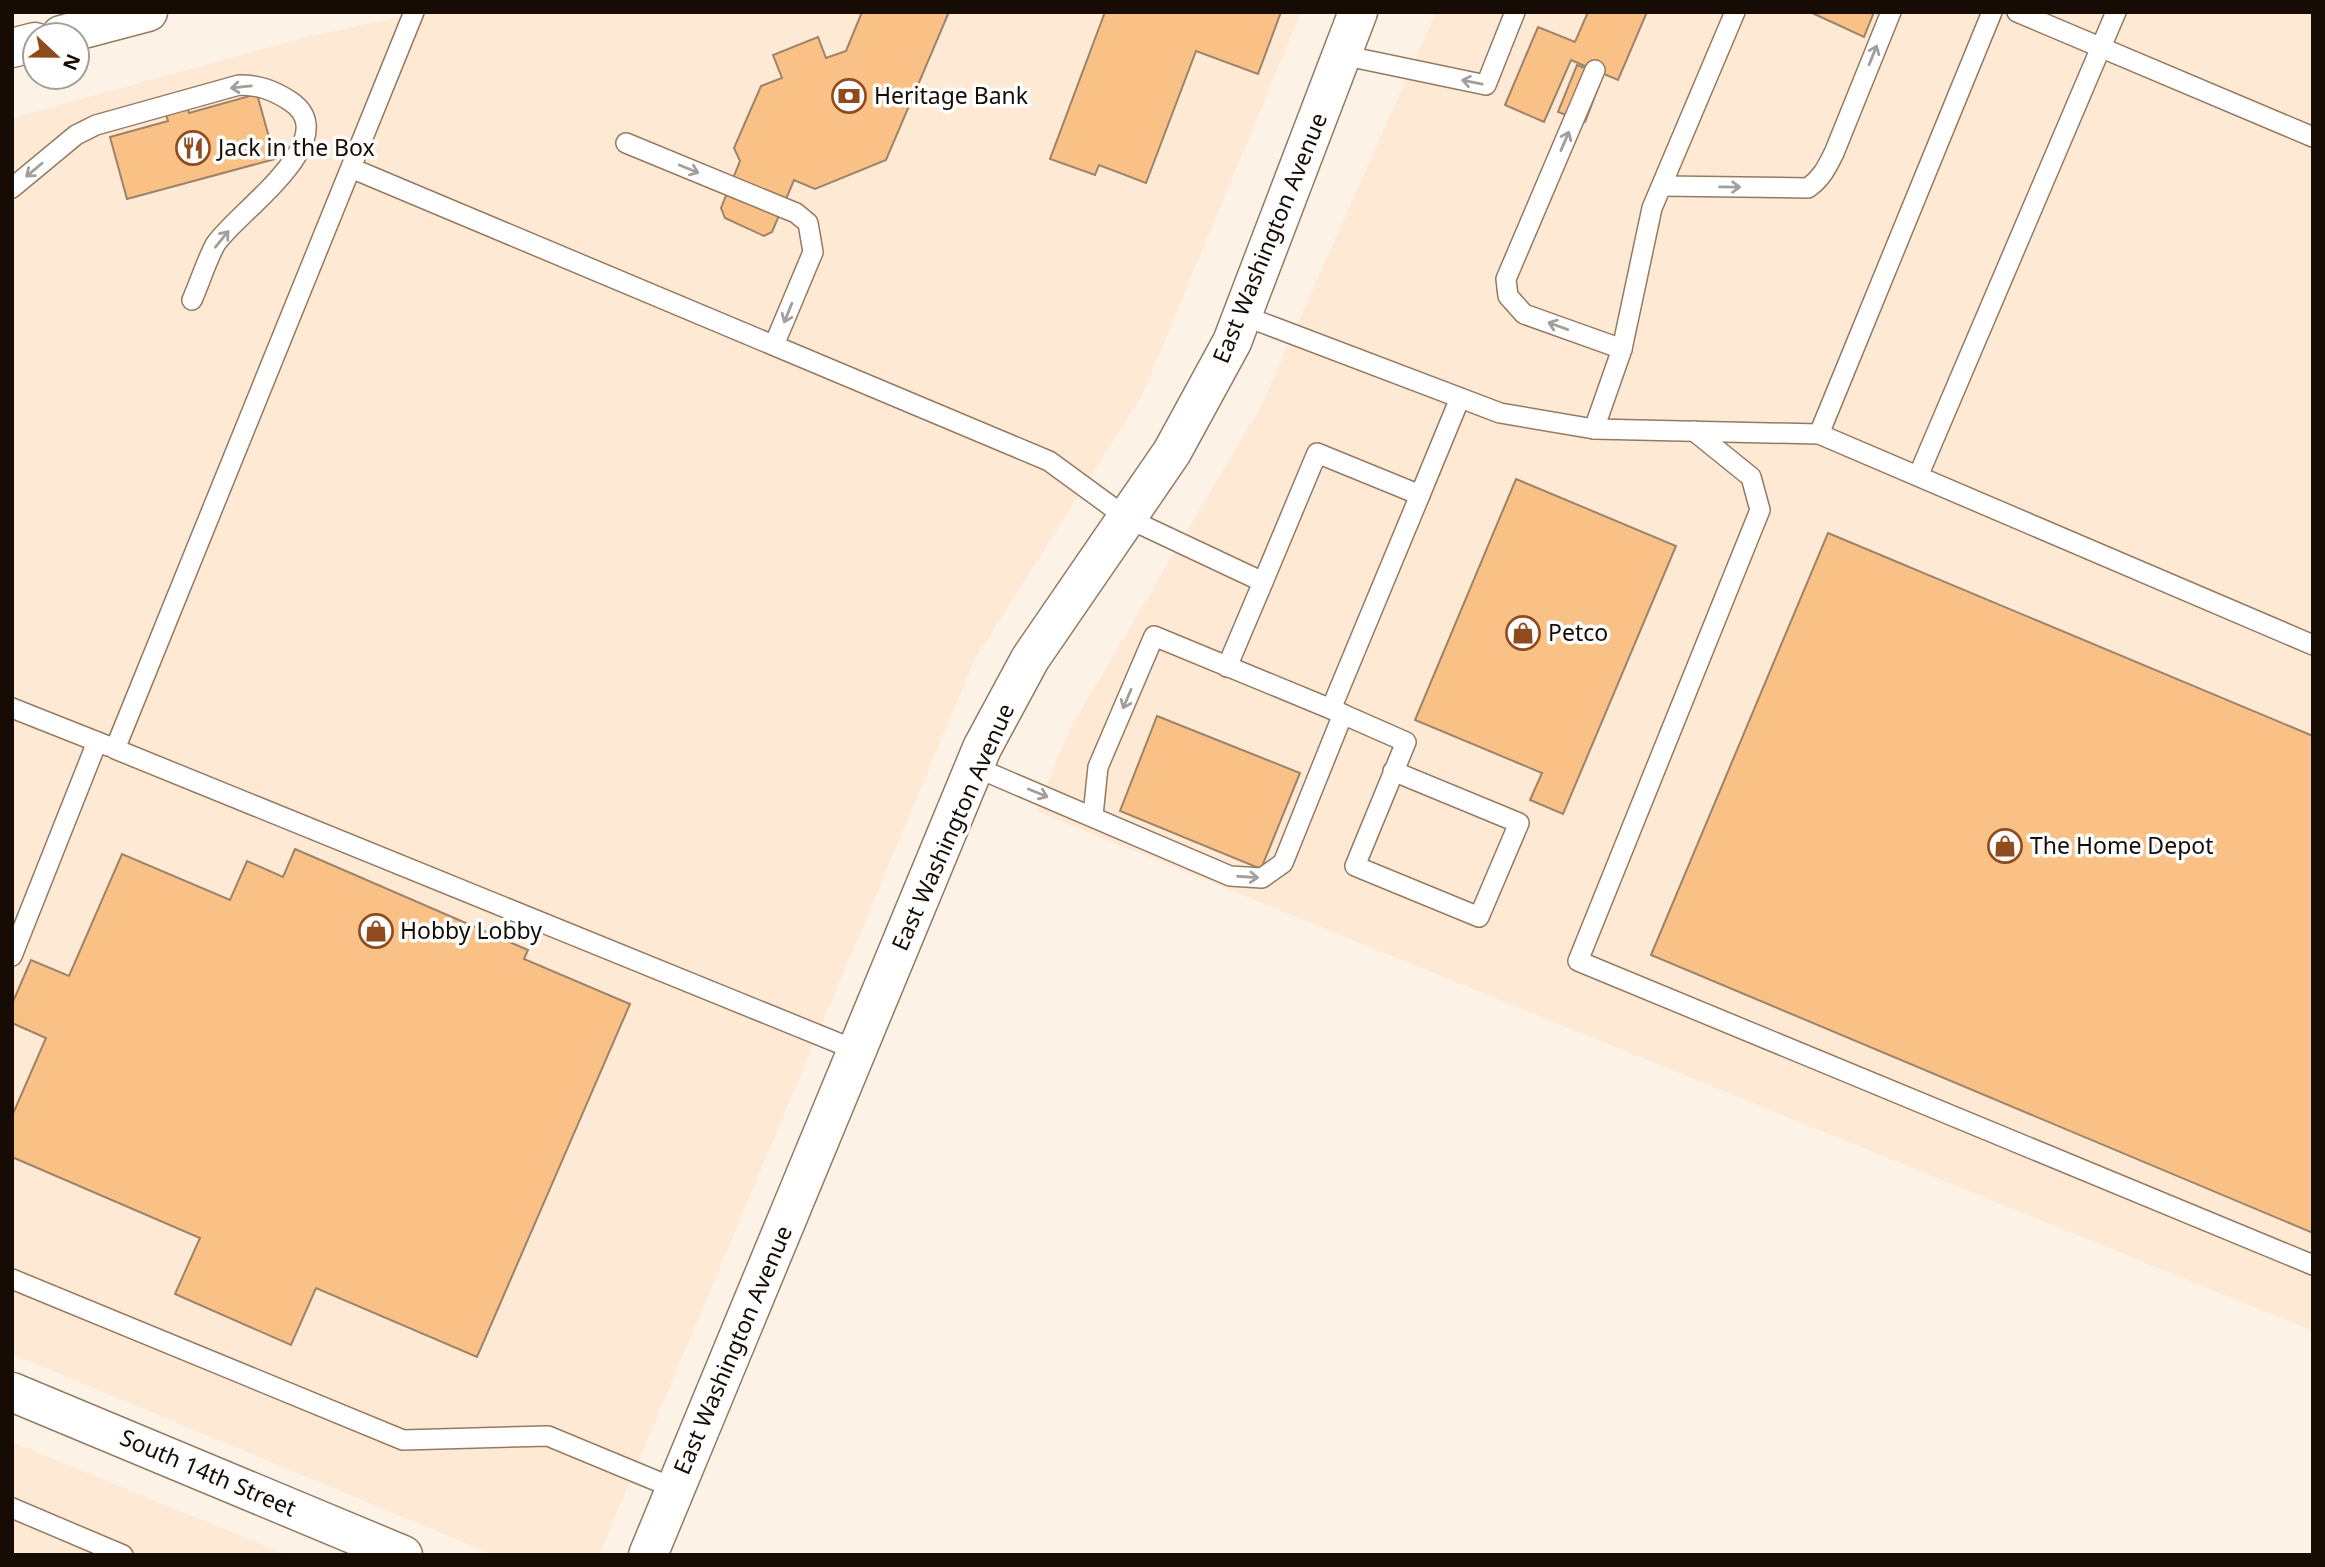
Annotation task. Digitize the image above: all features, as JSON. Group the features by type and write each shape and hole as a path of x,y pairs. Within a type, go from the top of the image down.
{"street":[{"path":"91,27 148,12"},
{"name":"East Washington Avenue","path":"648,1555 975,767 1030,659 1172,452 1232,342 1358,12"},
{"name":"South 14th Street","path":"12,1392 403,1555"}],"lane":[{"path":"12,956 106,746 351,168 414,12"},
{"path":"1342,55 1486,85 1516,12"},
{"path":"1594,429 1622,349 1652,208 1734,12"},
{"path":"1662,186 1808,188 1822,175 1834,153 1891,12"},
{"path":"1819,433 1992,12"},
{"path":"2017,12 2313,137"},
{"path":"1919,474 2116,12"},
{"path":"1595,70 1506,279 1508,296 1524,314 1622,349"},
{"path":"12,188 76,135 96,125 239,85 258,85 279,94 300,108 306,127 294,159 282,177 216,244 192,300"},
{"path":"625,143 796,213 808,223 813,252 774,345"},
{"path":"351,168 1049,461 1127,518 1262,582"},
{"path":"1242,315 1500,413 1594,429 1819,433 2313,645"},
{"path":"975,767 1093,815 1230,876 1262,878 1283,863 1337,712 1460,398"},
{"path":"1694,431 1751,477 1760,509 1578,961 2313,1265"},
{"path":"1227,667 1317,453 1420,495"},
{"path":"1093,815 1098,767 1154,636 1406,741 1355,866 1479,917 1519,823 1394,771"},
{"path":"12,708 858,1051"},
{"path":"12,1279 403,1440 548,1436 676,1489"},
{"path":"12,1508 123,1555"}],"shaded area":[{"path":"421,12 1301,12 1142,395 975,659 599,1555 494,1555 12,1354 12,118 303,38"},
{"path":"1436,12 2313,12 2313,1331 1036,811 1070,729 1260,408"},
{"path":"12,1442 287,1555 12,1555"}],"building":[{"path":"862,12 949,12 886,160 815,189 794,180 772,232 764,236 725,218 721,208 740,161 734,148 761,86 782,78 773,55 818,37 826,58 846,51"},
{"path":"1105,12 1281,12 1258,74 1196,51 1146,183 1099,165 1095,175 1050,159"},
{"path":"1588,12 1647,12 1618,80 1571,60 1544,122 1505,105 1538,27 1575,42"},
{"path":"1810,12 1874,12 1864,37"},
{"path":"1577,65 1603,75 1585,122 1558,112"},
{"name":"Jack in the Box","path":"257,94 275,159 127,199 110,137 168,121 165,112 187,106 189,113"},
{"path":"1516,479 1676,546 1563,814 1530,800 1542,773 1415,720"},
{"name":"The Home Depot","path":"1828,533 2313,736 2313,1233 1651,955"},
{"path":"1157,716 1300,773 1261,869 1120,811"},
{"path":"295,849 528,950 524,959 630,1004 477,1357 316,1288 291,1345 175,1294 200,1238 12,1157 12,1116 46,1038 12,1023 12,1004 31,960 69,976 122,854 230,900 247,861 283,877"}],"place":[{"name":"Heritage Bank","path":"849,96"},
{"name":"Jack in the Box","path":"193,148"},
{"name":"Petco","path":"1523,633"},
{"name":"The Home Depot","path":"2005,846"},
{"name":"Hobby Lobby","path":"376,931"}]}
